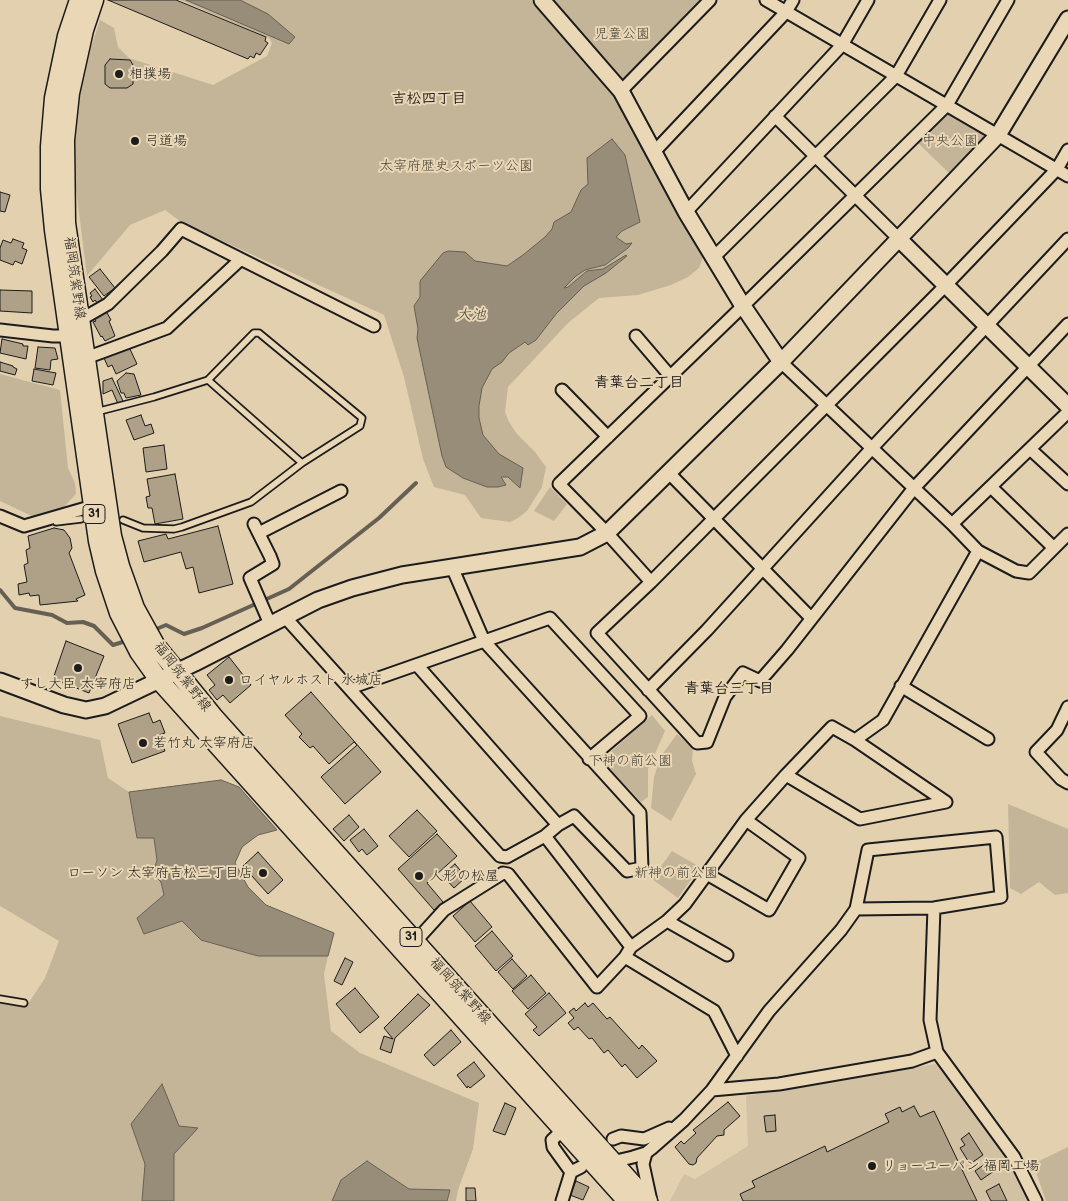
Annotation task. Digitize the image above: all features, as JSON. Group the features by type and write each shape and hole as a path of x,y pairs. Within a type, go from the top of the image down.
{"main road":[{"name":"福岡筑紫野線","path":"79,0 67,36 54,98 50,146 50,189 54,230 76,336 98,541 103,564 119,613 140,652 159,680 627,1201"},
{"name":"福岡筑紫野線","path":"94,0 84,30 70,93 65,140 66,223 79,318 76,336 86,358 112,536 120,566 135,608 156,646 213,716 612,1162 650,1201"}],"street":[{"path":"542,0 621,91 713,258 781,362 978,551 1016,571 1029,573 1068,534"},
{"path":"621,91 710,0"},
{"path":"766,0 1068,176"},
{"path":"654,152 786,12 793,0"},
{"path":"686,212 842,45 868,0"},
{"path":"713,258 896,76 940,0"},
{"path":"651,582 559,484 947,105 1008,0"},
{"path":"0,681 64,705 86,710 105,706 318,600 352,588 402,575 580,547 607,533 781,362 998,135 1068,19"},
{"path":"775,116 1068,406"},
{"path":"1068,150 1056,169 946,286 714,520 596,633 697,743 707,742 725,697 743,673 760,681 914,488 1068,324"},
{"path":"79,318 87,316 108,304 162,251 181,229 374,326"},
{"path":"648,690 763,570 872,448 1068,239"},
{"path":"86,358 167,328 241,259"},
{"path":"0,330 76,336"},
{"path":"636,336 671,376"},
{"path":"562,390 608,437"},
{"path":"952,524 1068,412"},
{"path":"1030,449 1068,484"},
{"path":"669,473 811,618"},
{"path":"990,487 1054,548"},
{"path":"270,624 250,578 272,564 256,528 341,491"},
{"path":"0,516 24,526 93,506"},
{"path":"855,740 883,720 978,551"},
{"path":"286,617 500,856 507,858 545,836 558,825 574,816 627,871 642,868 640,813 484,641 452,567"},
{"path":"350,688 550,618 640,716 589,759"},
{"path":"417,664 558,825"},
{"path":"901,686 988,739"},
{"path":"1066,778 1036,752 1057,730 1068,707"},
{"path":"416,942 444,910 503,874 508,874 597,987 628,952 686,904 746,820 786,775 832,727 855,740 946,802 860,819 786,775"},
{"path":"708,874 769,910 799,858 746,820"},
{"path":"545,836 628,952 714,1011 737,1056"},
{"path":"612,1162 646,1153 660,1143 712,1090 769,1012 856,909 868,850 996,837 1001,897 934,908 856,909"},
{"path":"934,908 930,1020 937,1052 1014,1157 1036,1201"},
{"path":"667,921 728,955"},
{"path":"712,1090 779,1084 912,1061 937,1052"},
{"path":"613,1139 622,1136 644,1140 684,1120"},
{"path":"562,1130 552,1140 553,1146 576,1170 562,1201"},
{"path":"646,1153 643,1164 650,1201"}],"lane":[{"path":"94,413 208,380 254,333 258,334 362,418 360,426 302,463 251,502 182,528 143,528 123,520"},
{"path":"208,380 302,463"},
{"path":"24,526 81,518"},
{"path":"0,999 24,1003"}],"shaded area":[{"name":"リョーユーパン 福岡工場","path":"936,1064 994,1136 1028,1201 670,1201 684,1174 695,1179 748,1146 746,1096"}],"green space":[{"name":"太宰府歴史スポーツ公園","path":"180,0 531,0 614,91 704,254 699,268 688,277 671,285 638,295 599,298 568,323 508,387 505,412 509,422 546,467 542,487 527,511 518,518 510,522 481,518 465,495 434,487 423,459 404,377 384,315 181,222 165,210 130,225 87,276 75,181 75,121 84,68 100,20 114,28 118,47 129,58 213,85 267,56 272,43 269,38"},
{"name":"児童公園","path":"548,0 704,0 621,85"},
{"name":"中央公園","path":"944,114 948,114 982,130 985,142 950,174 916,141"},
{"path":"0,374 60,390 68,468 75,483 76,494 64,507 49,517 36,518 0,501"},
{"path":"550,487 567,504 554,521 534,511"},
{"name":"下神の前公園","path":"652,715 665,731 648,769 648,797 641,802 605,763 605,757"},
{"path":"0,716 100,740 108,778 129,792 137,838 154,837 157,860 153,874 161,882 164,896 137,918 183,921 201,940 258,956 328,956 324,974 331,1031 360,1053 479,1103 473,1149 458,1190 456,1201 447,1201 449,1190 409,1189 367,1161 341,1180 332,1201 174,1201 174,1154 197,1128 131,1124 145,1164 142,1201 0,1201 0,997 28,1004 45,978 59,941 0,906"},
{"path":"677,734 693,748 692,761 696,774 671,821 651,808 654,777 661,756"},
{"path":"1008,804 1068,829 1068,893 1055,895 1039,882 1021,894 1010,888"},
{"name":"新神の前公園","path":"672,851 700,867 678,898 652,879"},
{"path":"1068,1147 1068,1201 1046,1201 1036,1172 1037,1162"}],"water":[{"path":"186,0 240,0 268,14 295,37 289,44"},
{"name":"大池","path":"612,139 625,155 640,222 622,231 616,237 626,244 632,243 628,248 605,265 585,270 564,288 568,287 587,271 603,269 627,256 606,273 584,286 556,314 536,340 528,345 525,342 509,353 502,362 492,369 482,388 479,418 483,435 499,454 523,468 520,488 508,477 501,477 506,485 498,487 487,487 463,478 446,467 442,456 417,338 418,329 414,306 420,297 420,281 443,253 448,251 465,252 475,261 507,266 523,255 545,237 552,229 554,222 571,212 581,190 588,184 587,158"},
{"path":"221,780 239,787 277,830 258,835 242,847 235,863 248,887 266,905 334,933 328,956 258,956 201,940 182,921 144,934 137,918 164,895 161,882 153,874 157,860 154,838 137,838 129,792"},
{"path":"162,1084 179,1126 198,1128 174,1154 174,1201 142,1201 145,1164 131,1124"},
{"path":"367,1161 409,1189 450,1190 447,1201 332,1201 341,1180"}],"building":[{"path":"108,0 176,0 266,37 265,41 268,43 260,55 256,53 254,58 250,56 248,59"},
{"name":"相撲場","path":"110,59 130,60 133,65 133,84 127,88 110,88 105,84 105,65"},
{"path":"0,192 10,195 5,212 0,211"},
{"path":"13,239 24,243 22,248 27,250 22,264 15,261 13,265 0,260 0,248 3,240 11,243"},
{"path":"100,269 115,288 104,296 89,277"},
{"path":"95,289 103,300 98,304 95,300 93,302 90,297 92,296 90,293"},
{"path":"0,290 32,291 32,313 0,311"},
{"path":"106,311 111,320 109,321 115,336 105,341 93,322 96,321 94,318"},
{"path":"2,339 28,346 26,359 0,353"},
{"path":"38,347 55,348 58,359 51,360 50,370 35,368"},
{"path":"129,347 137,364 116,374 112,365 108,367 104,358"},
{"path":"0,362 17,369 15,375 0,371"},
{"path":"34,369 56,373 53,385 32,381"},
{"path":"126,373 134,374 141,395 126,398 124,393 121,393 117,381"},
{"path":"112,378 123,401 118,404 112,390 103,394 103,381"},
{"path":"141,415 145,426 151,424 154,433 134,440 126,420"},
{"path":"164,445 167,469 146,472 143,448"},
{"path":"175,474 183,519 155,524 152,508 148,508 146,497 150,496 147,479"},
{"path":"218,526 233,584 199,593 193,567 186,569 181,552 144,562 138,541 166,534 168,539"},
{"path":"54,528 64,530 70,538 72,548 69,553 85,595 76,599 78,601 40,605 39,595 30,596 29,593 19,595 18,584 27,582 24,565 28,563 26,550 30,548 28,536"},
{"name":"すし大臣 太宰府店","path":"66,641 104,656 89,693 53,679"},
{"name":"ロイヤルホスト 水城店","path":"229,657 251,685 230,703 223,695 217,700 209,690 215,685 207,675"},
{"path":"311,692 381,772 345,804 321,777 357,745 354,742 329,764 313,746 310,748 299,737 302,734 285,715"},
{"name":"若竹丸 太宰府店","path":"149,713 153,723 160,720 165,733 159,735 165,751 132,763 118,724"},
{"path":"417,810 437,831 409,857 389,836"},
{"path":"349,815 359,827 344,841 333,829"},
{"path":"364,829 378,846 367,855 362,849 359,852 350,840"},
{"name":"人形の松屋","path":"437,834 457,856 427,883 443,902 434,910 398,869"},
{"name":"ローソン 太宰府吉松三丁目店","path":"258,852 283,880 268,894 243,866"},
{"path":"455,864 466,877 454,888 442,875"},
{"path":"470,901 492,927 475,942 453,916"},
{"path":"492,931 513,956 496,971 475,946"},
{"path":"345,958 353,962 342,985 334,981"},
{"path":"512,959 527,976 513,989 498,972"},
{"path":"531,975 546,993 528,1009 512,991"},
{"path":"355,988 379,1017 360,1033 336,1004"},
{"path":"549,993 566,1013 539,1036 533,1030 537,1027 525,1014"},
{"path":"418,994 430,1005 395,1038 391,1053 380,1049 384,1036 393,1039 384,1028"},
{"path":"585,1003 588,1007 593,1003 607,1019 610,1017 639,1049 642,1045 657,1061 637,1078 625,1064 622,1067 608,1050 604,1053 592,1038 589,1039 578,1027 574,1030 568,1023 574,1018 569,1012 574,1008 576,1011"},
{"path":"451,1030 461,1042 434,1066 424,1055"},
{"path":"474,1062 485,1076 470,1088 468,1086 467,1088 457,1075"},
{"path":"728,1102 740,1116 724,1130 724,1135 717,1136 697,1158 696,1163 693,1165 689,1164 675,1147 681,1141 684,1144 696,1133 693,1130"},
{"path":"505,1103 516,1108 505,1135 493,1131"},
{"name":"リョーユーパン 福岡工場","path":"914,1106 920,1117 934,1111 977,1201 743,1201 740,1194 755,1187 752,1181 825,1146 827,1152 889,1122 885,1114 900,1107 902,1112"},
{"path":"775,1115 776,1131 766,1132 764,1116"},
{"path":"969,1133 983,1155 970,1164 960,1148 965,1145 961,1139"},
{"path":"988,1162 994,1171 981,1180 975,1171"},
{"path":"576,1181 589,1187 583,1200 570,1195"},
{"path":"999,1184 1007,1201 991,1201 986,1191"},
{"path":"466,1188 475,1188 476,1201 466,1201"}],"waterway":[{"path":"154,630 166,625 184,634 202,628 289,589 379,518 416,483"},
{"path":"0,590 15,608 52,615 67,623 83,622 94,626 113,645 129,640"}],"place":[{"name":"相撲場","path":"119,74"},
{"name":"弓道場","path":"135,141"},
{"name":"すし大臣 太宰府店","path":"78,668"},
{"name":"ロイヤルホスト 水城店","path":"229,680"},
{"name":"若竹丸 太宰府店","path":"143,743"},
{"name":"ローソン 太宰府吉松三丁目店","path":"263,873"},
{"name":"人形の松屋","path":"419,876"},
{"name":"リョーユーパン 福岡工場","path":"872,1166"}],"district":[{"name":"吉松四丁目","path":"429,99"},
{"name":"青葉台二丁目","path":"639,383"},
{"name":"青葉台三丁目","path":"729,689"}]}
